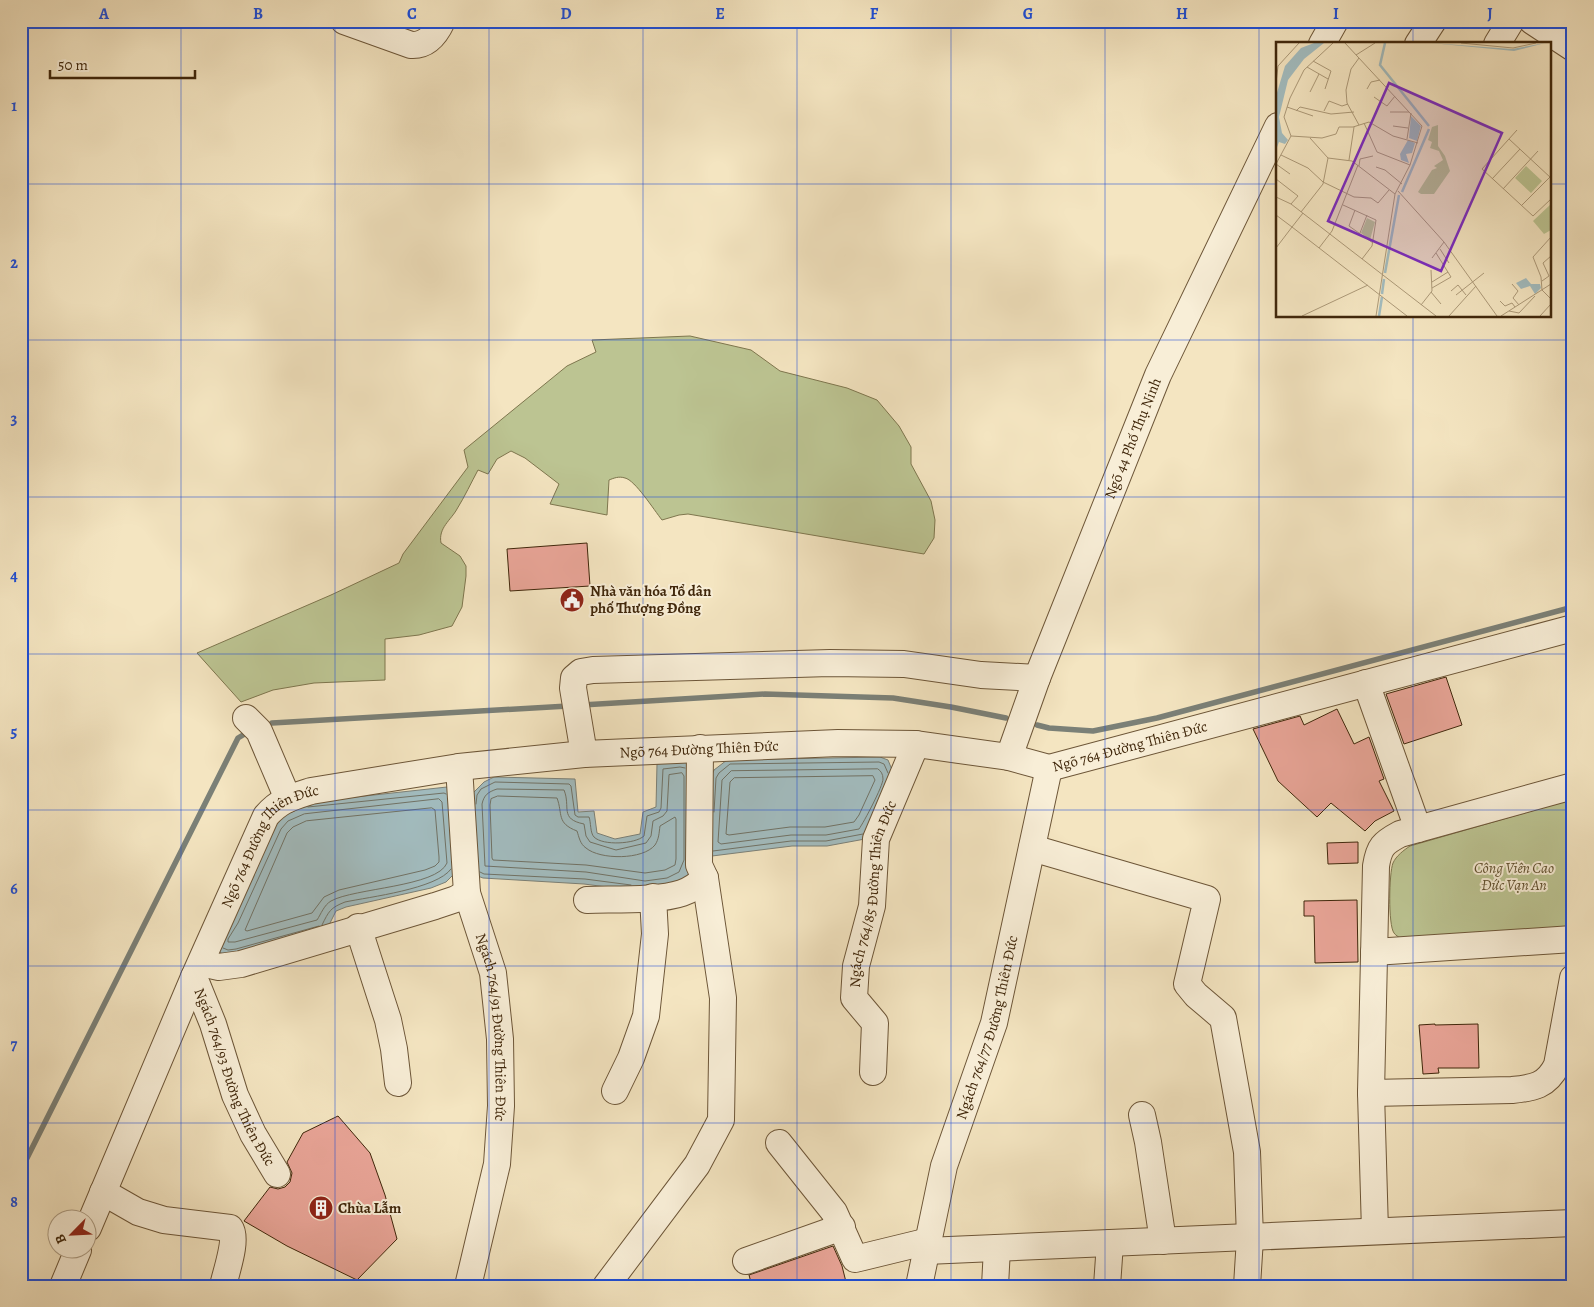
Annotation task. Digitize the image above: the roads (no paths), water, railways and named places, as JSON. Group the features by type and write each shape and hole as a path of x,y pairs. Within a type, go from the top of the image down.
{"street":[{"path":"344,21 411,45 417,45 432,38 442,21"},
{"path":"1323,42 1335,21"},
{"path":"1419,42 1433,21"},
{"path":"1498,42 1511,21"},
{"path":"1532,21 1573,48"},
{"name":"Ngõ 44 Phố Thụ Ninh","path":"1009,757 1037,678 1158,375 1276,130"},
{"name":"Ngõ 764 Đường Thiên Đức","path":"96,1210 266,816 278,803 288,799 311,791 459,767 584,754 700,748 838,743 916,744 1009,757 1049,768 1573,628"},
{"path":"584,754 573,688 574,678 581,672 593,670 830,663 904,664 981,674 1037,678"},
{"path":"1366,683 1418,829"},
{"path":"246,718 259,731 288,799"},
{"name":"Ngách 764/85 Đường Thiên Đức","path":"873,1072 875,1023 854,998 856,966 872,906 876,840 916,744"},
{"path":"606,1286 697,1165 721,1120 722,998 705,878 699,865 700,748"},
{"name":"Ngách 764/91 Đường Thiên Đức","path":"459,767 467,893 493,973 500,1040 501,1106 497,1164 468,1286"},
{"name":"Ngách 764/77 Đường Thiên Đức","path":"919,1286 944,1166 994,1023 1049,768"},
{"path":"1375,1232 1371,1093 1376,866 1378,852 1386,842 1400,834 1573,786"},
{"path":"1032,848 1207,899 1187,984 1196,995 1223,1018 1247,1152 1250,1238 1247,1286"},
{"path":"587,900 653,898 681,894 695,887 705,878"},
{"path":"198,970 241,964 456,899 467,893"},
{"path":"615,1091 631,1058 646,1016 654,934 653,898"},
{"path":"358,928 388,1020 398,1083"},
{"path":"1374,952 1573,939"},
{"name":"Ngách 764/93 Đường Thiên Đức","path":"198,970 235,1096 253,1134 277,1174"},
{"path":"1371,1093 1512,1090 1530,1088 1544,1083 1552,1075 1557,1065 1573,978"},
{"path":"1142,1115 1163,1241"},
{"path":"779,1143 834,1212 855,1259 928,1246 997,1248 1110,1244 1573,1223"},
{"path":"103,1192 138,1212 164,1220 230,1228 234,1234 223,1286"},
{"path":"746,1261 842,1227"},
{"path":"1108,1286 1110,1244"},
{"path":"995,1286 997,1248"},
{"path":"63,1286 74,1260"}],"water":[{"path":"880,757 888,760 895,777 865,839 827,846 792,846 712,856 708,854 711,777 714,770 727,760"},
{"path":"681,761 689,763 695,861 687,881 645,892 584,884 483,878 475,875 473,793 484,782 494,777 575,779 578,812 594,811 597,833 615,839 640,834 643,812 656,807 657,764"},
{"path":"447,787 450,790 454,874 446,882 431,888 346,907 336,911 327,929 228,955 221,953 217,949 272,823 301,803"}],"waterway":[{"path":"1037,725 1049,728 1093,731 1157,718 1573,607"},
{"path":"582,705 765,694 893,698 1006,718"},
{"path":"272,723 568,706"},
{"path":"21,1170 238,738 248,732"}],"place":[{"name":"Nhà văn hóa Tổ dân phố Thượng Đồng","path":"572,600"},
{"name":"Chùa Lẫm","path":"321,1208"}],"park label":[{"name":"Công Viên Cao Đức Vạn An","path":"1514,876"}]}
